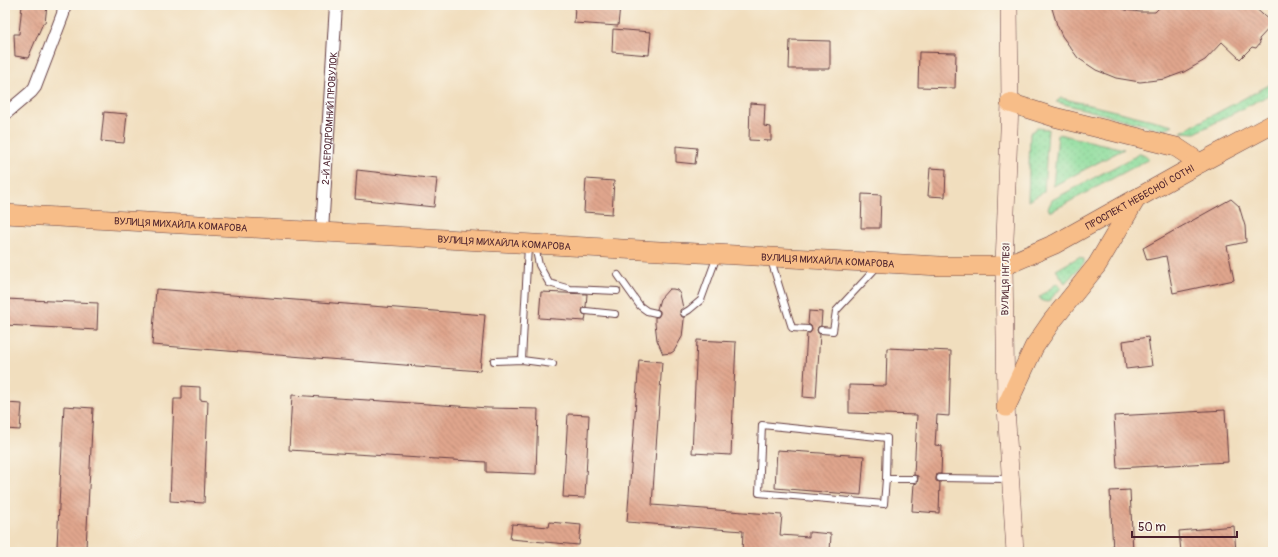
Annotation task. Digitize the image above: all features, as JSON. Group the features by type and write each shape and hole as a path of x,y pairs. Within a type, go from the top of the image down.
{"main road":[{"name":"ВУЛИЦЯ ІНГЛЕЗІ","path":"1009,5 1010,103 1004,266 1006,407 1015,552"},
{"path":"1010,103 1054,117 1176,147 1200,163"},
{"name":"ПРОСПЕКТ НЕБЕСНОЇ СОТНІ","path":"1004,266 1055,244 1273,124"},
{"path":"1006,407 1034,347 1052,321 1097,265 1137,198"},
{"name":"ВУЛИЦЯ МИХАЙЛА КОМАРОВА","path":"5,214 198,226 322,231 881,263 940,266 1004,266"}],"street":[{"path":"5,114 35,87 63,14 64,5"},
{"name":"2-Й АЕРОДРОМНИЙ ПРОВУЛОК","path":"322,231 336,5"}],"lane":[{"path":"531,244 539,265 549,283 561,290 617,291"},
{"path":"522,360 531,244"},
{"path":"684,313 702,300 718,254"},
{"path":"770,257 792,328 808,329"},
{"path":"821,330 833,331 836,311 881,263"},
{"path":"618,275 640,306 647,311 656,313"},
{"path":"586,311 615,314"},
{"path":"494,360 522,360 553,364"},
{"path":"762,425 887,438 886,479 884,504 759,493 762,425"},
{"path":"940,478 1011,479"},
{"path":"886,479 914,479"}],"green space":[{"path":"1273,83 1273,93 1195,133 1181,132"},
{"path":"1061,98 1173,125 1164,130 1056,102"},
{"path":"1037,128 1048,129 1044,192 1028,201 1030,133"},
{"path":"1058,134 1124,149 1053,186"},
{"path":"1139,154 1145,155 1149,159 1050,212 1048,208 1052,200"},
{"path":"1079,257 1084,259 1084,263 1065,283 1056,270"},
{"path":"1057,283 1061,288 1048,302 1042,301 1039,297"}],"building":[{"path":"22,5 47,5 45,23 43,23 28,58 15,56 14,34 19,34"},
{"path":"575,5 620,5 618,26 574,23"},
{"path":"1051,5 1116,5 1126,10 1155,12 1162,5 1252,5 1273,24 1259,39 1260,43 1256,48 1252,47 1240,59 1222,42 1205,60 1184,72 1165,79 1140,82 1116,78 1096,70 1078,58 1062,36"},
{"path":"613,29 651,32 649,55 612,52"},
{"path":"790,40 830,41 830,69 789,69"},
{"path":"919,52 956,53 955,88 918,87"},
{"path":"750,103 765,104 764,126 771,127 771,141 749,140"},
{"path":"104,112 127,114 124,143 101,141"},
{"path":"676,146 697,148 695,164 676,162"},
{"path":"930,168 946,169 945,197 928,196"},
{"path":"357,170 437,179 434,207 355,199"},
{"path":"586,179 614,181 612,214 584,212"},
{"path":"862,194 881,195 880,228 861,228"},
{"path":"1231,199 1239,206 1245,226 1246,242 1227,246 1234,280 1173,293 1166,256 1147,260 1143,248"},
{"path":"156,289 485,315 480,371 152,345"},
{"path":"669,289 677,290 680,294 683,308 680,310 680,313 682,317 684,317 684,320 682,337 674,351 663,354 657,340 655,317 658,317 660,314 660,311 657,309 660,299"},
{"path":"541,292 587,294 586,307 583,308 582,311 583,314 586,315 585,321 539,318"},
{"path":"5,299 98,303 97,330 5,325"},
{"path":"809,311 822,312 821,326 818,327 817,330 820,334 816,398 803,397 807,333 810,333 812,330 811,326 808,324"},
{"path":"1148,337 1152,366 1126,369 1123,341"},
{"path":"697,340 736,342 731,455 692,453"},
{"path":"887,348 951,351 949,416 937,415 935,445 942,446 941,474 937,474 936,478 936,481 940,482 939,513 912,511 914,484 917,483 918,479 918,476 914,475 917,415 849,413 849,385 886,386"},
{"path":"639,360 662,362 652,505 782,515 780,535 809,537 809,532 831,534 830,552 742,552 743,531 627,522"},
{"path":"182,386 200,387 200,400 208,401 204,503 170,501 174,399 182,399"},
{"path":"292,395 488,408 538,409 536,474 486,472 486,462 289,450"},
{"path":"5,403 22,404 20,430 5,429"},
{"path":"64,406 93,408 86,548 57,546"},
{"path":"1225,410 1228,462 1117,468 1114,416"},
{"path":"568,414 589,415 585,498 563,497"},
{"path":"777,450 864,456 861,495 775,488"},
{"path":"1130,490 1133,552 1113,552 1110,491"},
{"path":"550,522 581,525 579,545 510,539 512,524 549,527"},
{"path":"1234,526 1236,552 1181,552 1179,531"}]}
